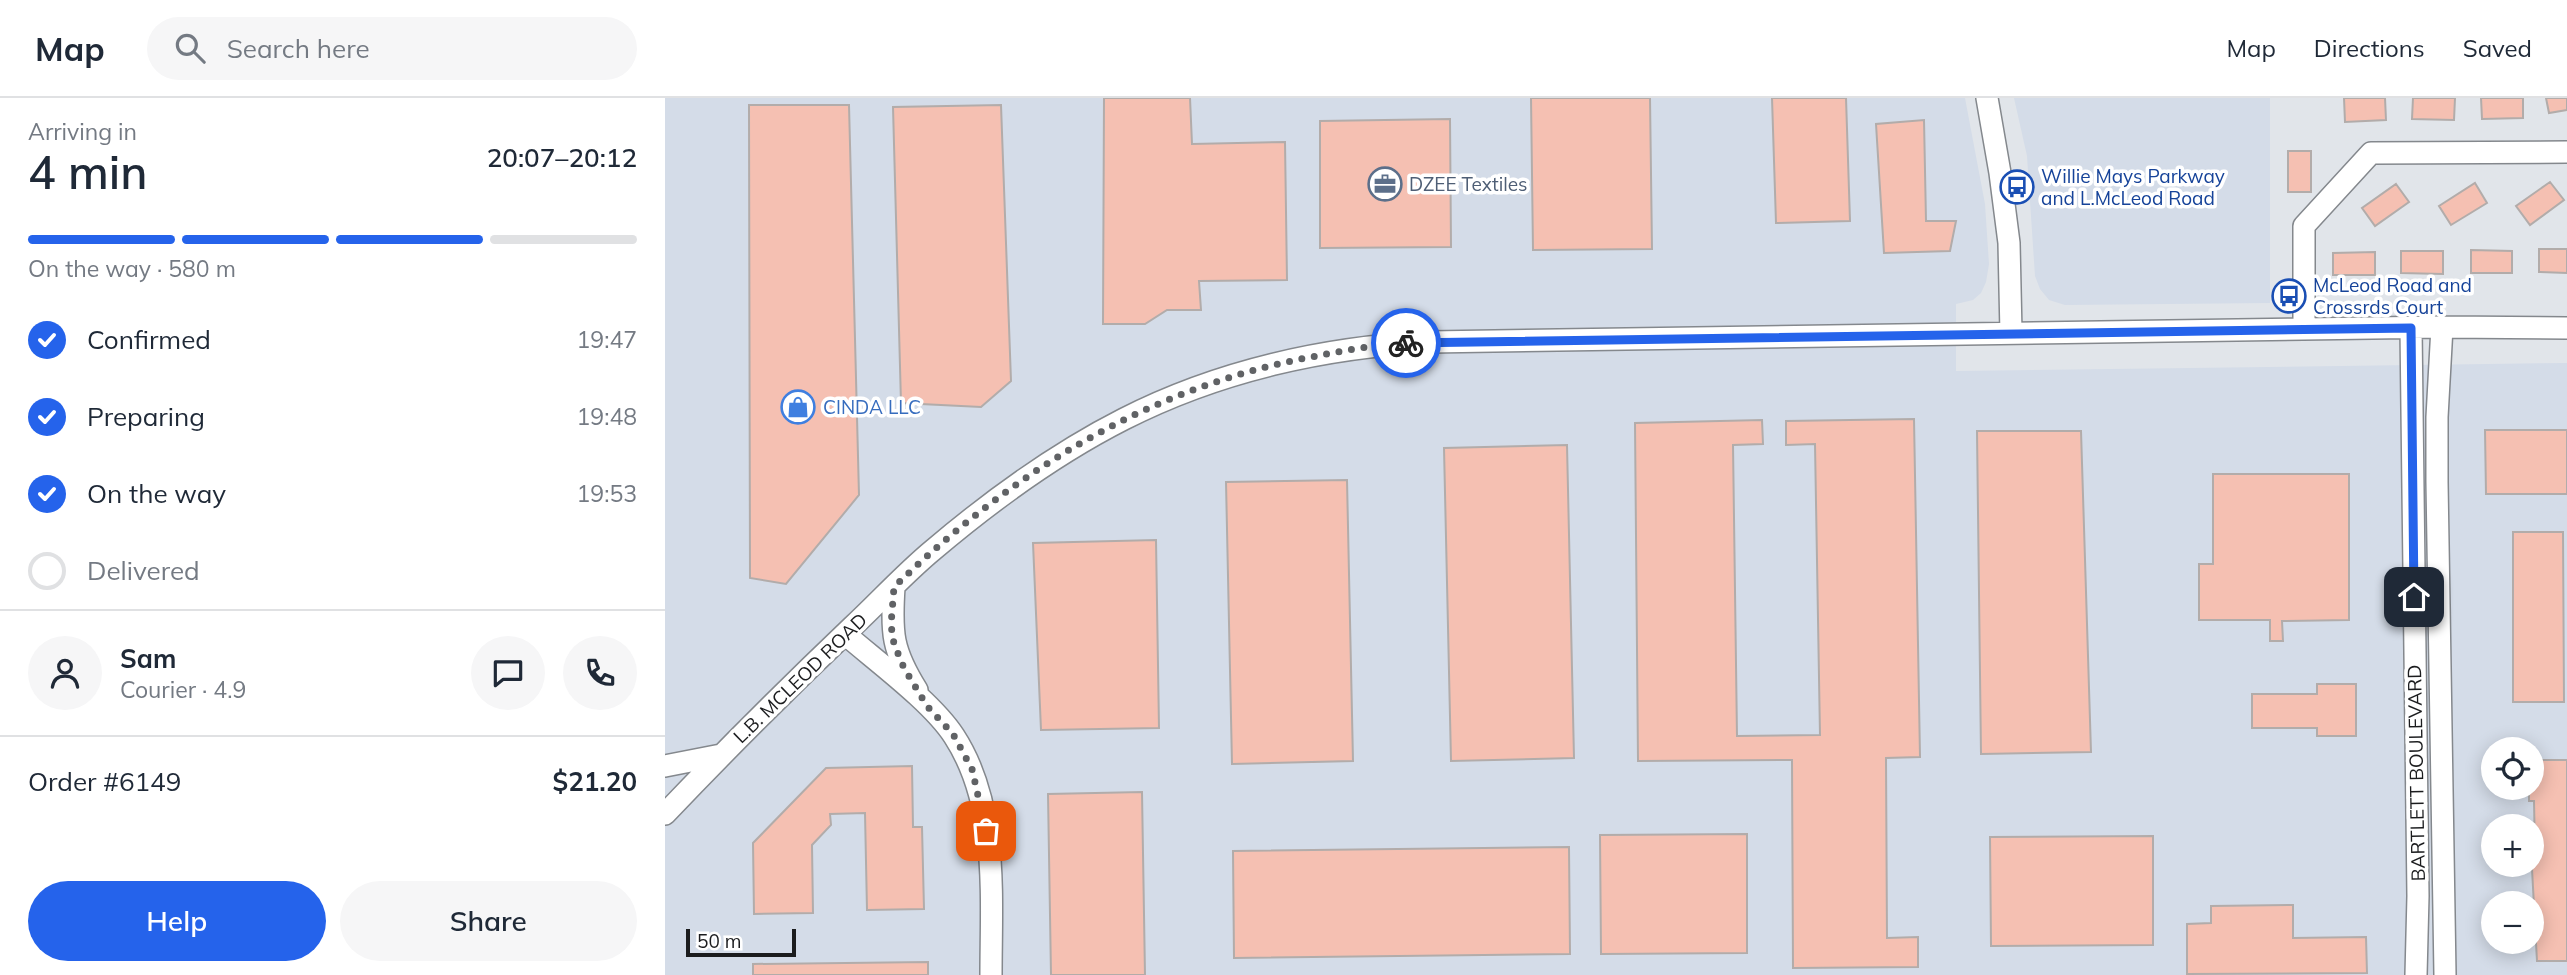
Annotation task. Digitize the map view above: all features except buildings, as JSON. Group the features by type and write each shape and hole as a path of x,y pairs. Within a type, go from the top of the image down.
{"street":[{"path":"1987,98 2000,173 2008,243 2011,333"},
{"path":"2304,329 2304,226 2371,153 2567,152"},
{"name":"L.B. MCLEOD ROAD","path":"665,814 721,755 931,551 1001,496 1063,452 1126,418 1213,381 1277,363 1351,349 1430,342 2442,327 2567,328"},
{"name":"BARTLETT BOULEVARD","path":"2442,327 2437,469 2445,975"},
{"name":"BARTLETT BOULEVARD","path":"2411,328 2418,883 2416,975"},
{"name":"BARTLETT BOULEVARD","path":"2414,572 2425,625 2427,708 2434,715 2441,717"},
{"path":"894,587 891,625 894,644 904,668 927,706"},
{"path":"845,634 927,706 953,734 972,769 983,809 990,853 991,975"},
{"path":"665,766 721,755"}],"shaded area":[{"path":"665,98 1965,98 1985,204 1989,264 1981,293 1973,300 1956,304 1956,371 2567,363 2567,975 665,975"},
{"path":"2014,98 2270,98 2270,303 2065,305 2049,300 2040,289 2035,276 2027,156"}],"way so far":[{"path":"986,831 972,769 953,734 927,706 904,668 894,644 891,625 894,587 931,551 1031,474 1063,452 1126,418 1241,372 1351,349 1406,343"}],"place":[{"name":"DZEE Textiles","path":"1385,184"},
{"name":"Willie Mays Parkway and L.McLeod Road","path":"2017,187"},
{"name":"McLeod Road and Crossrds Court","path":"2289,296"},
{"name":"CINDA LLC","path":"798,407"}],"route":[{"path":"1406,343 2411,328 2414,597"}]}
